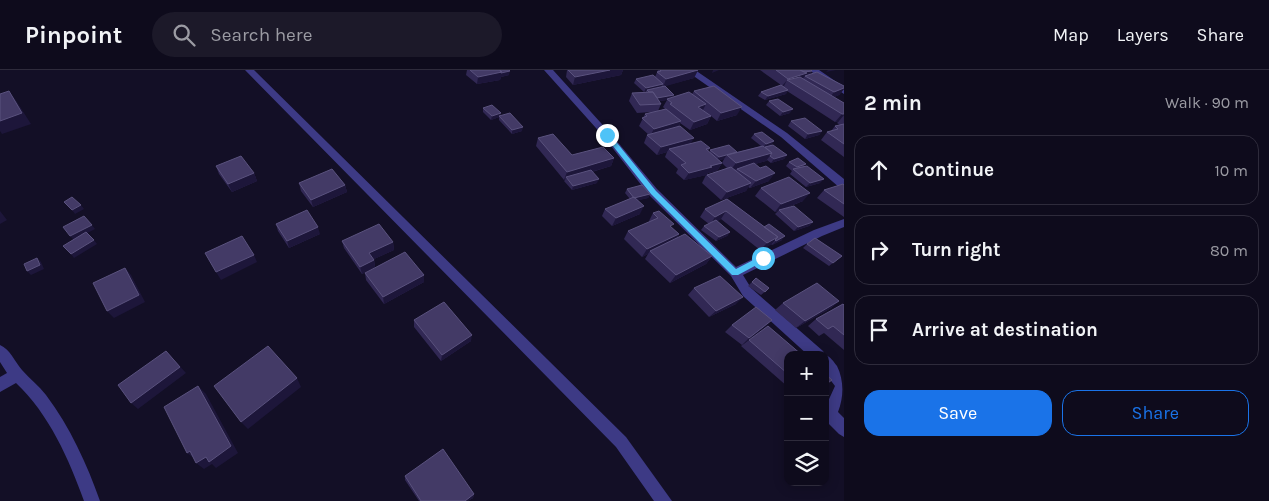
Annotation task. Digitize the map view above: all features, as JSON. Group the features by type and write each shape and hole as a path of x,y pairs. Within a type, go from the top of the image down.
{"street":[{"path":"249,70 621,442 664,501"},
{"path":"548,70 607,135 653,192 735,273 746,292 813,351"},
{"path":"689,70 784,135 844,185"},
{"path":"813,70 844,91"},
{"path":"735,273 818,233 844,223"},
{"path":"0,351 17,375 38,394 82,470 92,501"},
{"path":"829,366 844,385 830,414 844,429"},
{"path":"0,386 17,375"}],"building":[{"path":"470,70 500,70 502,72 478,77"},
{"path":"500,70 509,70 510,71 501,73"},
{"path":"568,70 610,70 575,77"},
{"path":"660,70 698,70 666,79 657,72"},
{"path":"776,70 800,70 807,73 788,79"},
{"path":"817,72 844,86 844,88 834,92 805,76"},
{"path":"653,75 663,84 646,88 636,79"},
{"path":"800,77 844,103 844,114 787,80"},
{"path":"781,85 788,90 768,96 761,92"},
{"path":"665,86 674,95 657,98 653,92 647,90"},
{"path":"714,86 742,107 721,113 694,91"},
{"path":"9,91 22,113 0,121 0,94"},
{"path":"653,92 661,104 640,105 632,93"},
{"path":"689,92 706,104 698,107 711,116 694,122 670,104 672,103 667,99"},
{"path":"778,99 793,109 783,112 769,101"},
{"path":"492,105 501,113 492,116 483,108"},
{"path":"666,109 681,121 654,129 642,118 647,116 645,114"},
{"path":"510,113 523,127 512,130 499,116"},
{"path":"805,118 822,131 808,134 791,121"},
{"path":"844,124 844,144 827,132 838,129 835,126"},
{"path":"680,126 694,138 661,147 647,135"},
{"path":"762,132 774,141 766,144 754,134"},
{"path":"553,134 572,155 603,147 614,158 567,172 538,138"},
{"path":"701,141 710,148 706,149 722,163 689,173 681,165 686,163 669,149"},
{"path":"729,145 737,152 719,157 710,150"},
{"path":"773,145 787,155 774,159 770,156 772,153 765,147"},
{"path":"763,146 772,153 736,163 727,155"},
{"path":"241,156 254,173 228,184 216,166"},
{"path":"798,158 806,164 797,167 789,162"},
{"path":"754,163 760,168 766,166 775,173 756,181 737,169"},
{"path":"807,166 824,179 810,183 793,169"},
{"path":"731,167 751,183 727,192 707,175"},
{"path":"332,169 345,185 311,200 299,183"},
{"path":"591,170 599,179 573,186 566,177"},
{"path":"789,177 810,193 781,204 761,188"},
{"path":"642,185 650,194 634,198 627,189"},
{"path":"844,185 844,204 824,190"},
{"path":"72,197 81,205 72,210 64,202"},
{"path":"634,197 644,206 616,218 605,209"},
{"path":"727,199 778,237 767,243 726,211 715,217 705,209"},
{"path":"794,206 813,222 798,227 779,210"},
{"path":"307,210 318,227 287,241 276,224"},
{"path":"659,211 674,224 670,226 679,234 647,249 628,231 658,218 653,213"},
{"path":"84,216 92,225 70,236 63,227"},
{"path":"716,220 730,232 719,237 704,226"},
{"path":"379,224 393,242 369,253 374,260 360,267 342,241"},
{"path":"769,224 785,236 776,241 778,237 764,227"},
{"path":"86,232 94,240 71,254 63,246"},
{"path":"685,234 712,256 676,275 650,251"},
{"path":"242,236 254,255 216,272 205,253"},
{"path":"815,238 842,256 833,263 807,244"},
{"path":"405,252 424,275 383,297 365,273"},
{"path":"37,258 40,265 27,271 24,264"},
{"path":"125,268 139,295 107,311 93,283"},
{"path":"720,276 743,297 716,311 694,288"},
{"path":"756,278 769,288 765,292 752,282"},
{"path":"817,283 839,301 805,321 783,303"},
{"path":"444,302 472,335 442,355 414,320"},
{"path":"843,304 844,335 833,326 828,329 816,319"},
{"path":"756,307 772,320 749,338 732,325"},
{"path":"768,326 797,351 784,351 784,371 749,340"},
{"path":"268,346 297,378 241,422 214,386"},
{"path":"166,351 180,367 131,403 118,385"},
{"path":"198,386 231,446 209,462 206,457 196,463 190,451 187,453 164,407"},
{"path":"443,449 474,494 465,501 421,501 405,476"}],"route":[{"path":"607,135 653,192 735,273 763,258"}]}
